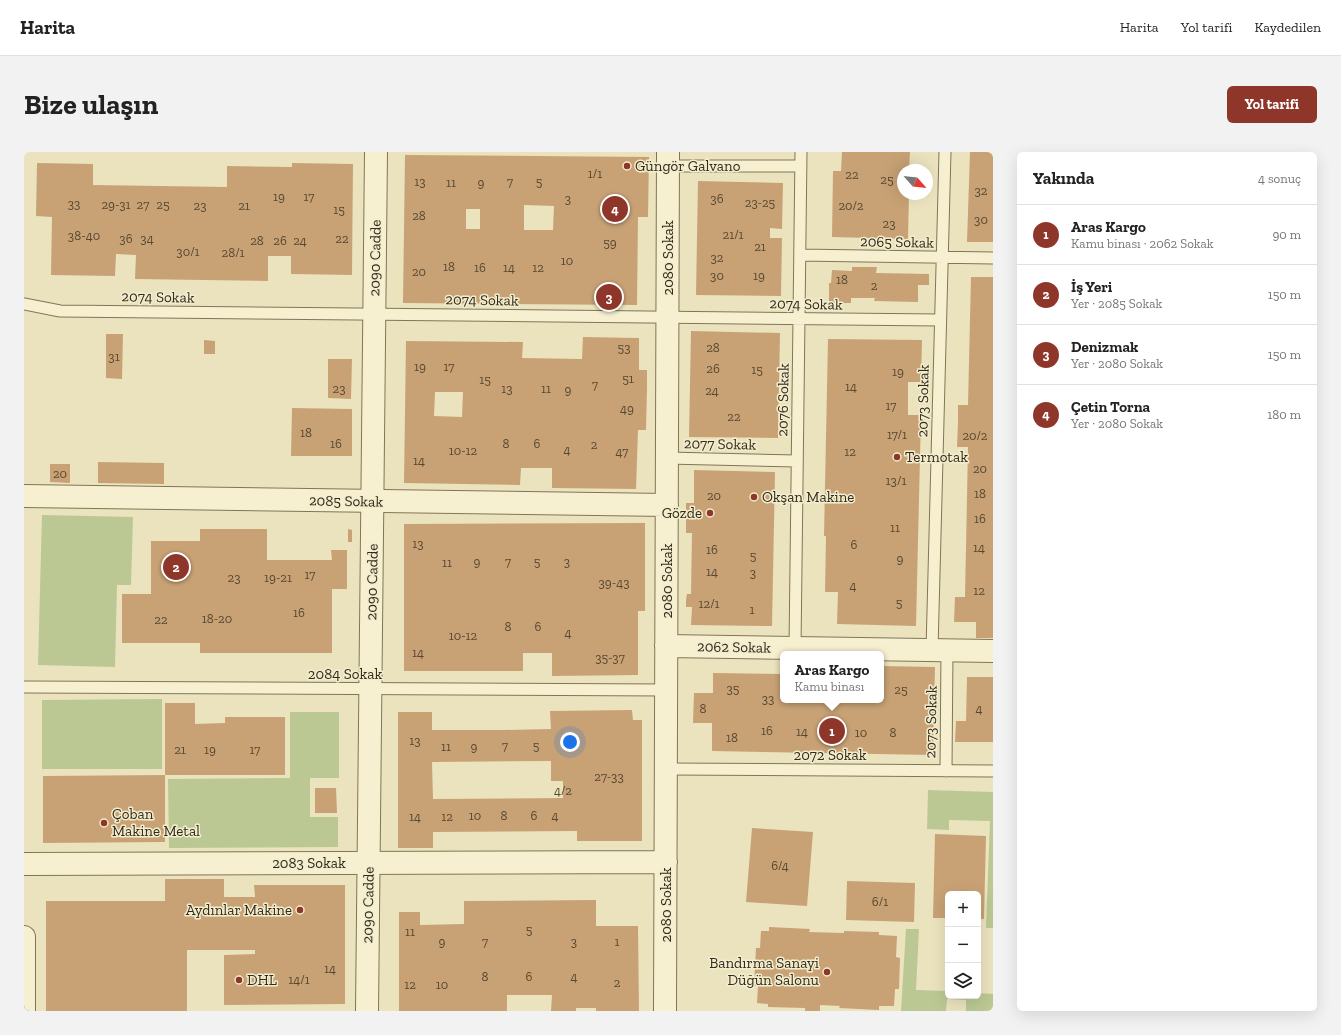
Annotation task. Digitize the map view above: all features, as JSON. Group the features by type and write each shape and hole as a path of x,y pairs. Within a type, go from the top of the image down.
{"street":[{"name":"2090 Cadde","path":"367,1011 376,152"},
{"name":"2080 Sokak","path":"665,1011 668,159"},
{"name":"2085 Sokak","path":"24,496 667,505"},
{"name":"2062 Sokak","path":"666,646 993,651"},
{"name":"2083 Sokak","path":"24,864 666,862"},
{"path":"24,937 24,1011"}],"lane":[{"name":"2076 Sokak","path":"795,648 801,152"},
{"name":"2073 Sokak","path":"945,152 940,320 940,650 946,771"},
{"path":"668,159 801,166"},
{"name":"2065 Sokak","path":"800,255 993,258"},
{"name":"2074 Sokak","path":"24,304 60,311 940,320"},
{"name":"2077 Sokak","path":"667,458 797,461"},
{"name":"2084 Sokak","path":"24,687 666,690"},
{"name":"2072 Sokak","path":"666,769 993,771"}],"green space":[{"path":"42,515 133,517 131,585 117,585 115,667 38,665"},
{"path":"162,699 162,769 42,769 42,700"},
{"path":"290,712 339,712 339,778 310,778 310,817 338,817 338,847 169,848 168,779 290,778"},
{"path":"928,790 993,792 993,928 986,928 990,821 949,820 949,830 927,829"},
{"path":"906,929 919,929 916,990 945,991 945,999 947,999 946,1011 901,1011"},
{"path":"981,993 993,994 993,1011 966,1011 966,1000 947,999 981,999"}],"building":[{"path":"842,152 910,152 909,164 897,164 897,200 909,200 908,239 832,237 833,171 841,171"},
{"path":"970,152 993,152 993,242 967,242"},
{"path":"405,155 649,157 648,217 638,217 637,305 403,303","holes":["524,205 554,206 553,230 524,230","466,209 480,209 480,229 466,229"]},
{"path":"37,163 93,164 93,185 227,187 227,166 292,167 292,163 353,164 352,275 291,274 291,256 268,256 268,281 135,279 136,255 116,254 115,276 51,275 52,217 36,216"},
{"path":"698,181 783,183 782,229 770,228 770,238 782,238 781,296 696,295"},
{"path":"852,267 877,267 876,273 929,274 929,285 918,285 918,302 874,301 875,298 851,298 851,303 829,303 829,283 831,283 832,270 852,271"},
{"path":"971,277 993,277 993,638 976,638 976,622 954,622 955,597 965,597 968,447 957,447 958,405 968,405"},
{"path":"691,331 780,333 778,438 689,437"},
{"path":"106,334 123,334 122,379 106,378"},
{"path":"583,337 639,338 639,370 647,370 647,387 646,430 638,430 636,489 552,488 552,468 521,468 520,485 404,483 406,341 523,342 522,358 582,359","holes":["435,392 463,392 462,417 434,416"]},
{"path":"828,339 922,340 921,382 908,382 908,415 921,415 916,626 837,624 838,592 825,592 826,536 824,536"},
{"path":"204,340 215,341 215,354 204,354"},
{"path":"328,359 352,359 351,399 328,398"},
{"path":"292,408 352,409 352,456 291,456"},
{"path":"98,462 164,463 164,484 98,483"},
{"path":"50,464 70,464 70,483 50,482"},
{"path":"694,470 775,472 772,626 691,625 692,607 686,607 686,600 687,594 691,594 692,533 686,533 686,503 694,503"},
{"path":"645,523 645,611 638,611 638,675 552,676 552,653 523,653 523,671 404,671 404,524"},
{"path":"200,529 267,529 267,560 332,560 331,550 347,550 347,589 332,589 332,653 200,653 200,643 122,643 122,594 151,594 151,541 200,541"},
{"path":"348,529 352,530 352,542 348,542"},
{"path":"884,666 935,667 933,755 712,751 712,723 693,723 694,693 713,693 713,673 780,674 780,703 884,703"},
{"path":"967,677 993,677 993,742 955,742 956,721 966,721"},
{"path":"165,703 195,703 195,724 225,723 225,717 285,717 285,775 165,775"},
{"path":"632,710 633,720 642,720 642,841 577,841 577,831 433,832 433,848 398,848 398,712 432,712 432,730 503,730 551,729 550,711","holes":["551,761 551,781 563,781 563,798 433,799 432,762"]},
{"name":"Çoban Makine Metal","path":"165,775 165,842 43,843 43,776"},
{"path":"315,788 336,788 337,813 315,813"},
{"path":"752,828 813,832 807,906 746,902"},
{"path":"935,834 986,836 984,919 981,919 981,891 945,891 945,918 933,918"},
{"path":"165,879 224,879 224,897 255,897 254,885 345,885 345,1004 224,1005 224,955 255,954 255,950 187,950 187,1011 46,1011 46,901 165,901"},
{"path":"847,881 915,883 914,922 846,920"},
{"path":"596,900 596,926 638,926 639,1011 596,1011 596,1008 576,1008 576,1011 551,1011 552,995 507,995 507,1011 399,1011 399,912 420,912 420,925 464,924 464,901"},
{"name":"Bandırma Sanayi Düğün Salonu","path":"769,927 810,929 809,932 879,932 879,935 897,936 896,957 900,958 899,989 895,989 894,1006 879,1006 879,1010 839,1008 840,1006 820,1005 820,1011 805,1011 805,1008 768,1007 768,1004 757,1003 758,986 754,986 756,948 760,948 761,931 769,931"}],"place":[{"name":"Güngör Galvano","path":"627,166"},
{"name":"Çetin Torna","path":"615,209"},
{"name":"Denizmak","path":"609,297"},
{"name":"Termotak","path":"897,457"},
{"name":"Okşan Makine","path":"754,497"},
{"name":"Gözde","path":"710,513"},
{"name":"İş Yeri","path":"176,567"},
{"name":"Aras Kargo","path":"832,731"},
{"name":"Çoban Makine Metal","path":"104,823"},
{"name":"Aydınlar Makine","path":"300,910"},
{"name":"Bandırma Sanayi Düğün Salonu","path":"827,972"},
{"name":"DHL","path":"239,980"}]}
